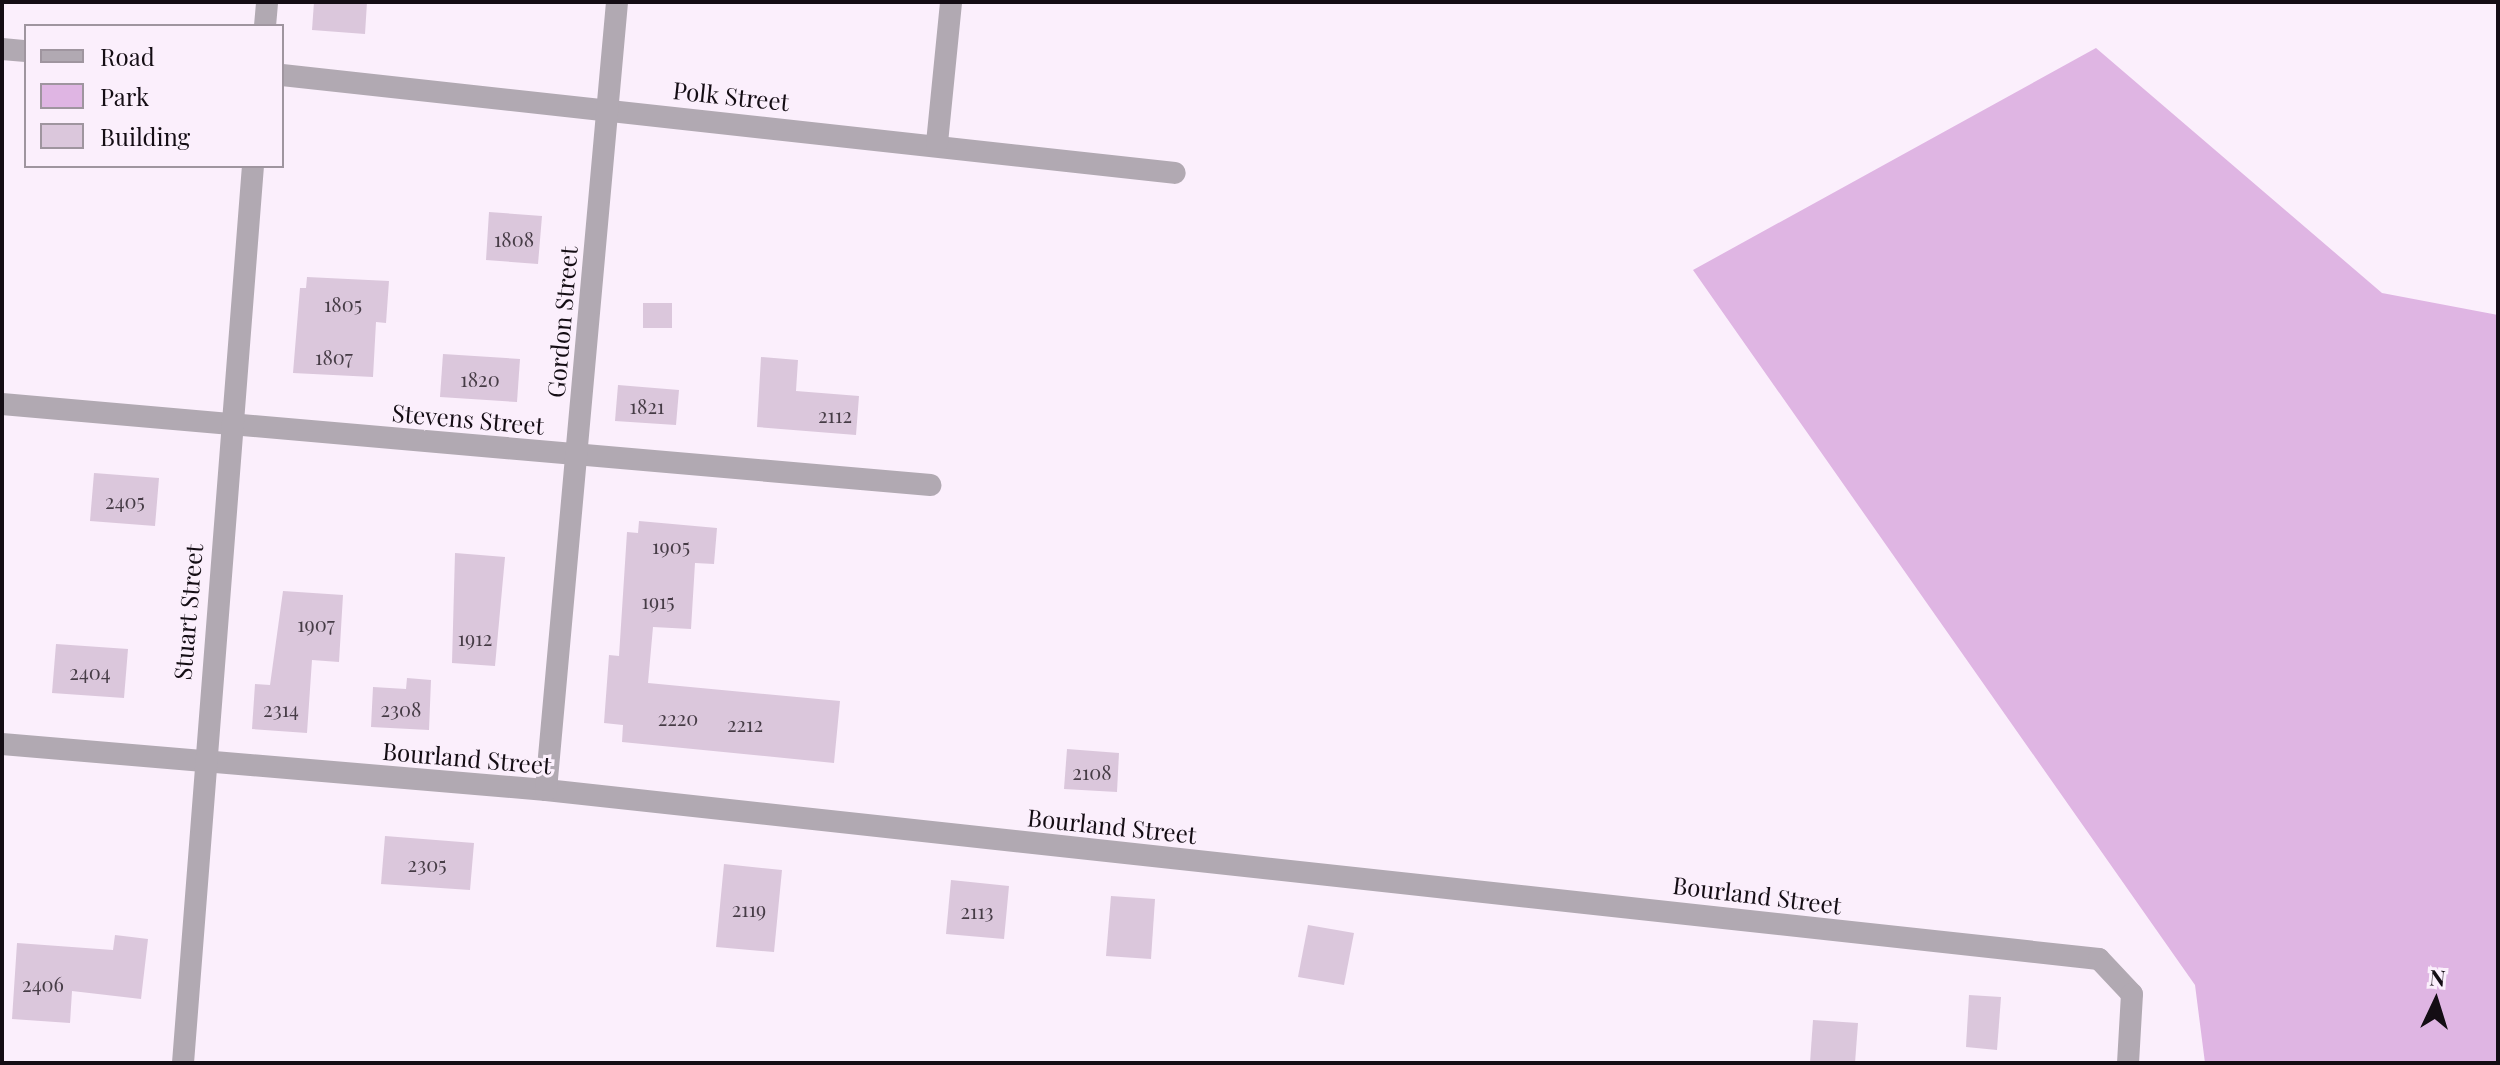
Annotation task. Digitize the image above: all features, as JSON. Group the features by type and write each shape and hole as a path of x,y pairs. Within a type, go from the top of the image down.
{"street":[{"path":"265,24 267,2"},
{"name":"Gordon Street","path":"546,790 617,2"},
{"path":"937,143 951,2"},
{"path":"2,49 24,51"},
{"name":"Polk Street","path":"284,75 937,143 1175,173"},
{"name":"Stuart Street","path":"183,1063 202,760 253,168"},
{"name":"Stevens Street","path":"2,404 930,485"},
{"name":"Bourland Street","path":"2,744 546,790 2099,959 2132,994 2128,1063"}],"green space":[{"path":"2096,48 2382,293 2498,315 2498,1063 2205,1063 2195,985 1693,270"}],"building":[{"path":"314,2 367,2 365,34 312,30"},
{"path":"489,212 542,216 538,264 486,260"},
{"path":"307,277 389,281 386,323 376,322 373,377 293,373 300,288 306,288"},
{"path":"643,303 672,303 672,328 643,328"},
{"path":"443,354 520,359 517,402 440,397"},
{"path":"761,357 798,360 796,391 859,396 856,435 757,427"},
{"path":"618,385 679,390 676,425 615,421"},
{"path":"94,473 159,478 155,526 90,521"},
{"path":"639,521 717,528 714,564 695,563 691,629 653,627 648,683 840,701 834,763 622,742 623,725 604,723 609,655 619,656 627,532 638,533"},
{"path":"455,553 505,557 495,666 452,663"},
{"path":"283,591 343,595 339,662 312,660 307,733 252,729 255,684 270,685"},
{"path":"56,644 128,649 124,698 52,693"},
{"path":"407,678 431,680 429,730 371,727 373,687 406,689"},
{"path":"1067,749 1119,753 1117,792 1064,789"},
{"path":"385,836 474,843 470,890 381,884"},
{"path":"724,864 782,870 774,952 716,947"},
{"path":"951,880 1009,886 1004,939 946,934"},
{"path":"1111,896 1155,899 1151,959 1106,956"},
{"path":"1308,925 1354,933 1344,985 1298,977"},
{"path":"115,935 148,939 141,999 72,991 70,1023 12,1019 17,943 113,950"},
{"path":"1969,995 2001,997 1997,1050 1966,1047"},
{"path":"1813,1020 1858,1023 1855,1063 1810,1063"}]}
